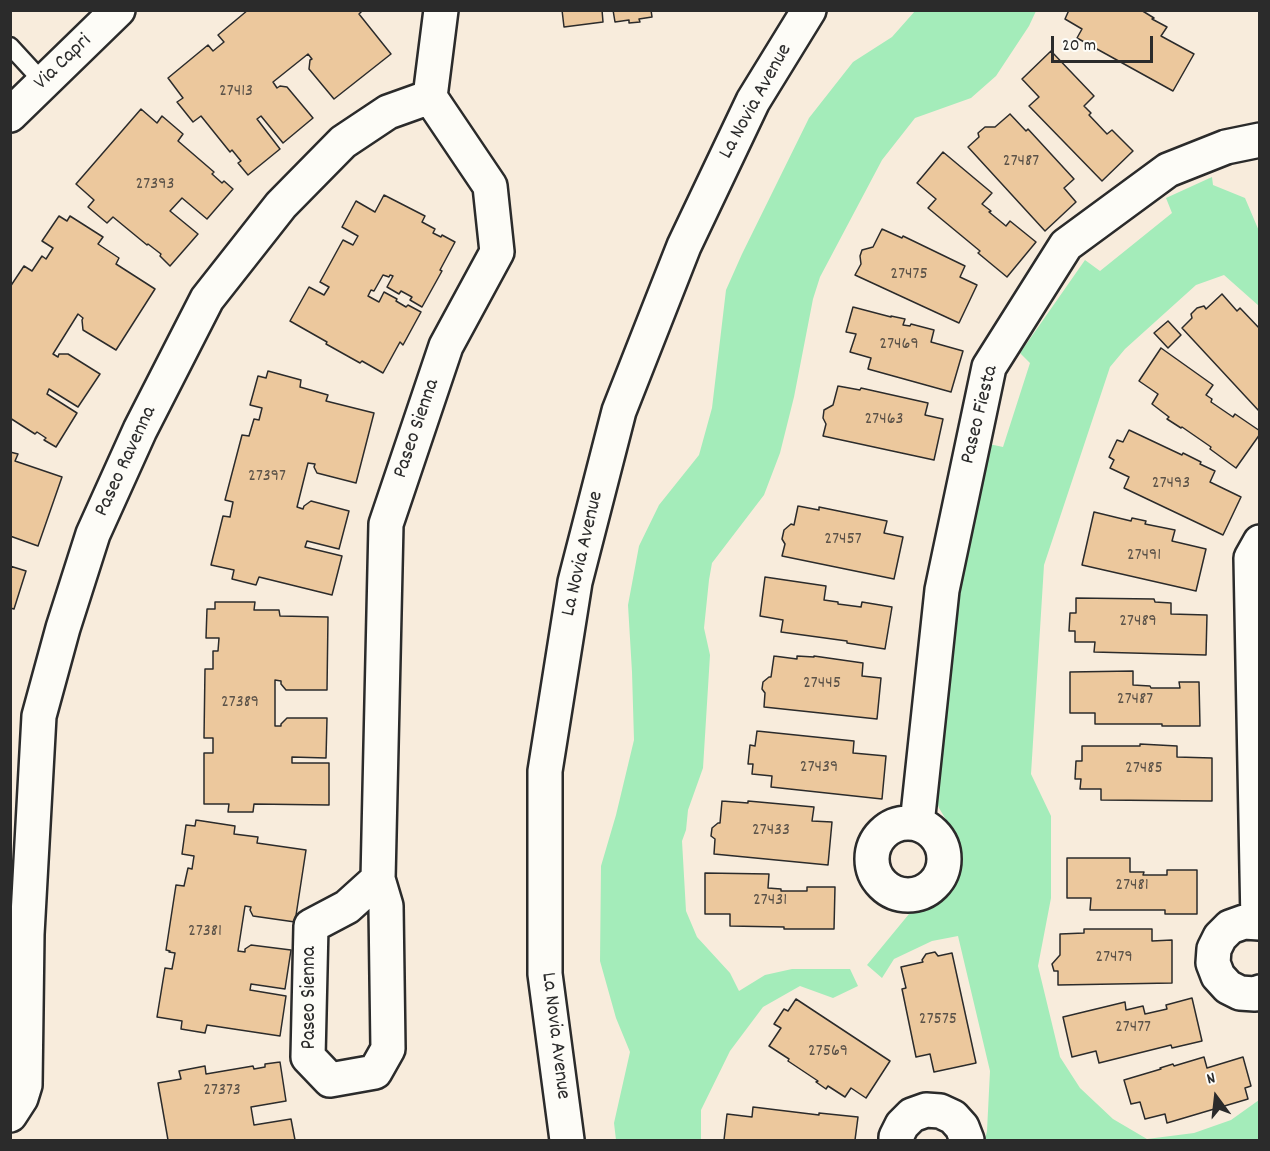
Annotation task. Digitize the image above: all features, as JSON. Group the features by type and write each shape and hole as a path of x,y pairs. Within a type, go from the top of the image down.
{"street":[{"name":"Via Capri","path":"10,116 118,10"},
{"path":"430,97 441,10"},
{"name":"La Novia Avenue","path":"567,1140 545,974 545,771 575,582 619,411 684,246 753,101 809,10"},
{"name":"Paseo Sienna","path":"378,879 347,907 311,926 308,1058 330,1080 375,1072 388,1049 386,906 378,879 386,524 446,346 496,252 490,186 430,97"},
{"name":"Paseo Ravenna","path":"10,1115 21,1098 25,1084 19,935 39,717 63,628 93,534 140,430 207,299 281,205 343,142 388,112 430,97"},
{"name":"Paseo Fiesta","path":"917,824 942,590 989,367 1066,245 1168,170 1226,147 1260,140"},
{"path":"1260,542 1251,558 1259,923 1244,922 1230,927 1220,936 1214,949 1213,963 1218,976 1228,987 1240,993 1260,992"},
{"path":"896,1140 902,1125 912,1115 926,1110 940,1111 953,1117 962,1127 968,1140"}],"lane":[{"path":"10,46 44,83"}],"green space":[{"path":"915,11 1036,11 1029,26 996,76 971,98 915,118 882,160 820,277 813,299 794,397 780,453 764,495 712,563 704,628 710,655 703,768 688,810 686,830 682,841 686,911 697,937 730,973 739,991 765,975 792,969 850,969 858,986 833,998 800,986 763,1007 730,1051 701,1110 701,1140 616,1140 614,1123 630,1052 616,1018 600,961 601,866 634,740 628,605 639,546 659,505 699,455 712,408 726,290 809,118 853,62 892,37"},
{"path":"1212,177 1213,185 1245,198 1259,231 1259,306 1224,275 1196,285 1125,349 1110,367 1044,565 1031,774 1051,816 1051,898 1038,966 1060,1057 1080,1088 1113,1119 1147,1139 1194,1133 1231,1120 1259,1100 1259,1140 985,1140 990,1071 958,936 932,941 894,959 882,978 867,965 909,914 939,904 961,865 957,838 939,808 934,793 957,594 989,444 1003,447 1030,363 1020,353 1085,260 1100,271 1172,213 1166,198"}],"building":[{"path":"248,10 363,10 359,14 391,54 334,99 309,69 312,59 308,54 273,82 277,88 287,87 313,118 283,143 261,116 257,119 280,149 248,175 238,163 241,161 232,150 230,152 201,116 193,122 177,102 183,98 168,78 208,45 213,51 224,42 218,35"},
{"path":"562,10 602,10 603,22 564,27"},
{"path":"613,10 651,10 652,17 639,19 640,22 629,23 629,20 615,22"},
{"path":"1069,10 1141,10 1167,27 1161,36 1194,54 1173,91 1077,38 1082,29 1065,19"},
{"path":"1051,51 1094,96 1084,106 1091,113 1089,115 1107,134 1112,130 1133,151 1102,181 1029,106 1039,97 1022,79"},
{"path":"141,109 157,123 162,116 183,134 178,141 214,172 212,174 222,183 224,181 233,189 207,219 182,198 170,211 198,234 170,266 160,256 161,254 113,217 107,223 88,207 94,200 76,184"},
{"path":"1010,114 1026,131 1028,129 1074,179 1064,188 1076,202 1045,231 968,147 979,137 978,133 985,127 995,127"},
{"path":"943,152 992,193 982,204 991,211 989,212 1006,226 1010,221 1036,242 1007,277 978,253 980,251 928,208 936,199 917,183"},
{"path":"384,195 425,216 422,222 435,229 433,233 455,242 422,307 410,300 412,297 401,291 399,294 387,287 393,276 390,275 389,277 383,275 374,291 371,290 368,296 379,302 384,292 406,307 408,305 421,312 403,345 400,342 383,373 326,344 327,342 290,321 309,287 324,295 329,287 320,282 343,240 353,245 358,236 342,227 356,201 375,212"},
{"path":"59,216 67,221 70,216 103,237 98,244 119,258 116,264 155,289 116,350 83,330 83,318 78,314 53,354 58,357 59,354 68,354 100,374 78,407 49,389 47,394 77,413 56,447 44,440 46,438 37,432 35,434 10,418 10,287 24,266 32,271 42,256 46,259 53,248 42,241"},
{"path":"882,229 902,238 903,236 965,266 960,277 977,285 959,323 855,275 861,264 862,250 873,247"},
{"path":"1222,294 1237,311 1240,308 1260,329 1259,411 1182,328 1192,318 1191,314 1197,308 1204,306 1206,309"},
{"path":"853,307 905,319 903,325 910,326 911,324 934,330 931,342 963,351 951,392 868,369 871,358 850,352 856,334 846,332"},
{"path":"1168,321 1181,335 1168,348 1154,333"},
{"path":"1161,348 1213,385 1206,395 1212,399 1211,402 1233,417 1235,414 1260,431 1236,468 1210,449 1211,447 1167,419 1169,417 1152,404 1158,394 1139,381"},
{"path":"268,371 301,380 300,387 328,395 326,401 374,413 356,483 317,473 315,464 308,463 297,507 303,509 311,501 349,511 339,549 307,541 305,547 342,556 332,595 259,577 256,585 232,579 234,570 211,565 223,516 230,517 233,502 225,500 242,435 249,436 254,419 259,420 262,408 250,405 258,376 266,378"},
{"path":"838,386 860,390 861,388 928,403 925,415 943,419 934,460 823,436 826,424 823,418 824,410 833,405"},
{"path":"1129,430 1201,462 1200,464 1215,471 1210,482 1241,497 1223,535 1124,488 1129,477 1110,468 1114,460 1109,457 1117,440 1123,442"},
{"path":"10,452 18,454 15,461 62,477 38,546 10,536"},
{"path":"798,506 819,510 819,507 887,521 884,533 903,537 894,579 782,556 785,544 782,539 784,530 791,524 794,525"},
{"path":"1094,512 1131,521 1132,518 1146,521 1145,524 1175,530 1172,541 1206,549 1196,591 1082,565"},
{"path":"10,566 26,571 14,609 10,608"},
{"path":"765,577 826,586 824,600 838,602 838,604 861,607 862,602 892,607 885,649 781,632 783,620 760,616"},
{"path":"1076,598 1154,599 1155,602 1171,603 1171,614 1207,615 1206,655 1094,652 1095,642 1075,642 1075,631 1069,631 1070,613 1076,613"},
{"path":"215,602 255,602 254,610 279,610 280,616 328,617 327,690 286,690 281,681 275,680 275,726 281,726 287,718 327,718 326,758 292,757 292,763 329,763 329,805 254,804 253,812 228,812 229,804 204,804 204,753 213,753 213,738 204,738 205,669 213,669 213,651 218,651 219,638 206,638 207,609 215,609"},
{"path":"774,656 797,659 797,656 814,656 863,663 862,676 881,678 877,719 764,707 763,682 771,677"},
{"path":"1133,671 1133,685 1150,686 1151,688 1180,688 1179,682 1199,682 1200,726 1095,724 1095,713 1070,713 1070,672"},
{"path":"757,731 854,741 853,753 886,756 882,799 771,787 772,776 752,774 753,764 748,764 750,745 755,746"},
{"path":"1140,744 1177,746 1177,757 1212,758 1212,801 1101,800 1101,789 1080,789 1081,779 1075,779 1076,761 1082,761 1082,746 1140,746"},
{"path":"722,801 814,807 812,821 832,822 828,865 714,854 715,839 711,836 712,828 720,823"},
{"path":"196,820 235,826 234,834 258,837 257,843 306,850 295,922 253,916 251,907 245,906 238,951 245,952 245,949 251,945 291,950 285,989 251,984 250,990 286,996 280,1036 207,1025 205,1033 181,1029 182,1021 157,1017 165,968 172,969 175,953 166,950 176,885 184,886 188,868 192,869 194,856 182,854 186,825 195,826"},
{"path":"1067,858 1130,858 1130,872 1144,872 1143,875 1167,875 1167,870 1197,870 1197,914 1165,914 1165,910 1090,910 1091,898 1067,898"},
{"path":"705,873 769,874 768,888 781,889 781,891 807,891 807,887 835,887 834,929 730,926 730,914 705,914"},
{"path":"1084,929 1152,929 1152,941 1172,940 1172,983 1058,985 1058,971 1054,971 1052,964 1060,955 1060,934 1084,933"},
{"path":"935,952 938,956 952,953 976,1063 934,1072 930,1054 916,1057 902,989 906,988 901,967 923,962 926,954"},
{"path":"1192,998 1202,1041 1172,1048 1171,1045 1099,1063 1096,1051 1072,1057 1063,1017 1125,1002 1126,1010 1143,1006 1145,1014 1167,1009 1166,1005"},
{"path":"796,999 890,1061 866,1098 851,1088 845,1097 828,1086 826,1089 769,1046 781,1028 774,1024 784,1009 788,1011"},
{"path":"1204,1057 1207,1068 1243,1057 1251,1086 1245,1088 1248,1099 1167,1123 1165,1114 1145,1119 1140,1102 1131,1104 1124,1080 1173,1064 1174,1066"},
{"path":"280,1062 286,1101 251,1107 254,1125 291,1119 295,1140 168,1140 158,1083 181,1079 179,1071 205,1066 206,1074 253,1066 254,1069 265,1067 265,1064"},
{"path":"753,1107 858,1117 855,1140 724,1140 727,1114 752,1117"}]}
